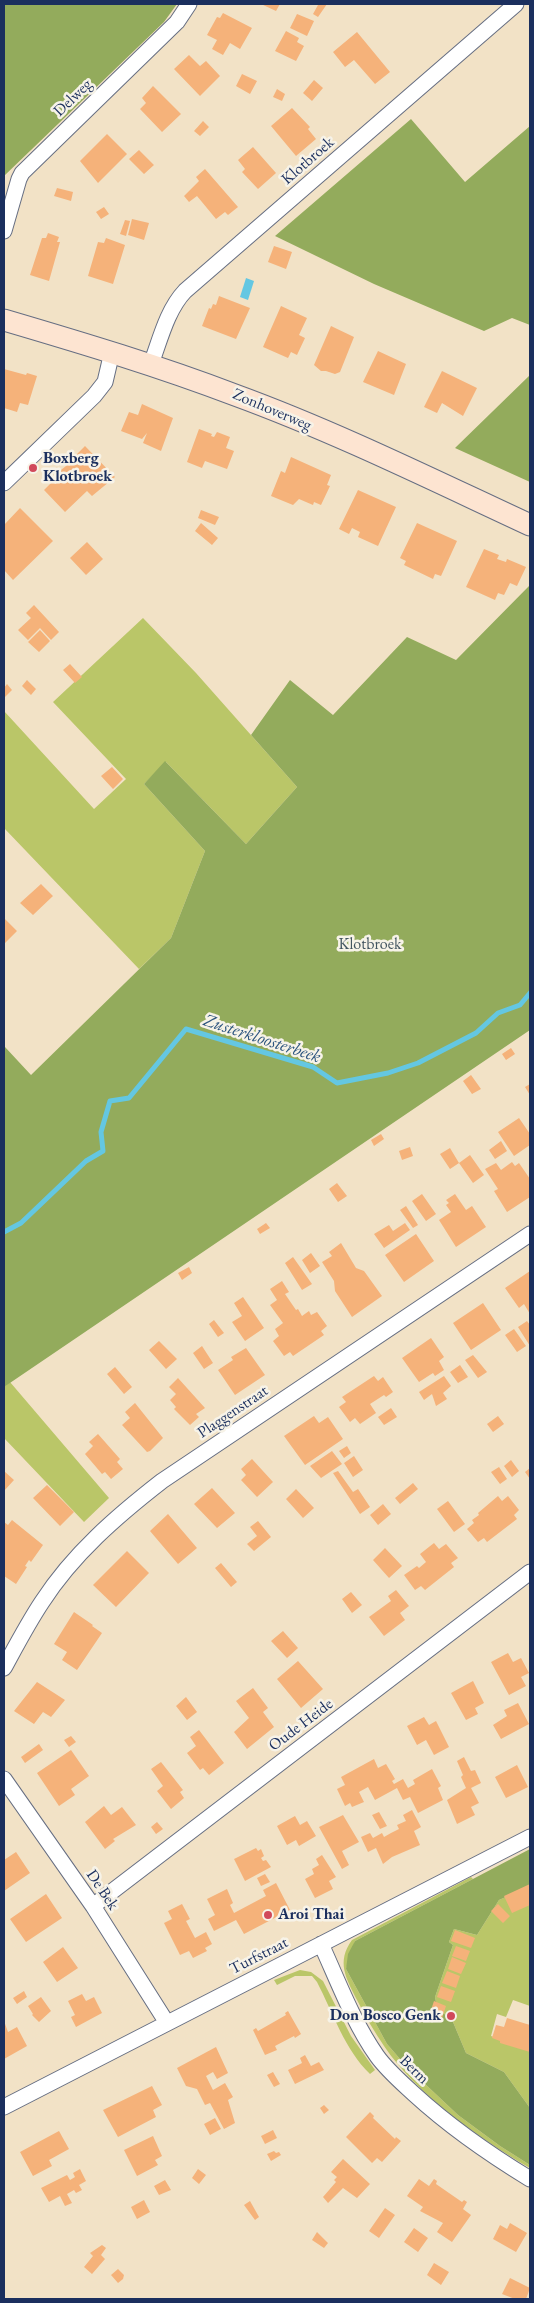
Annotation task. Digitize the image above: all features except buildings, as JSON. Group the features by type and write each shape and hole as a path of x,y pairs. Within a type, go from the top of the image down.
{"street":[{"name":"Delweg","path":"4,231 22,173 176,22 189,4"},
{"name":"Klotbroek","path":"151,364 170,314 177,300 185,291 516,4"},
{"name":"Zonhoverweg","path":"4,320 151,364 238,396 377,454 530,525"},
{"path":"4,483 94,396 105,382 112,352"},
{"name":"Plaggenstraat","path":"4,1668 42,1601 74,1561 112,1520 162,1481 530,1234"},
{"name":"Oude Heide","path":"93,1906 530,1572"},
{"name":"De Bek","path":"4,1779 93,1906 167,2023"},
{"name":"Turfstraat","path":"4,2107 530,1837"},
{"name":"Berm","path":"321,1944 357,2021 377,2057 397,2079 444,2122 530,2180"}],"green space":[{"path":"4,4 177,4 164,22 4,176"},
{"path":"411,119 465,182 530,126 530,325 512,318 484,331 374,284 275,236"},
{"path":"530,375 530,482 455,448"},
{"name":"Klotbroek","path":"530,585 530,1030 4,1387 4,1049 5,1047 31,1075 171,938 205,851 144,784 165,761 246,844 297,787 251,735 290,680 333,715 407,637 456,660"},
{"path":"143,618 196,673 297,787 246,844 166,762 144,784 205,851 171,938 139,969 4,828 4,711 94,809 126,779 53,702"},
{"path":"10,1382 109,1498 84,1522 4,1438 4,1387"},
{"name":"Don Bosco Genk","path":"530,1849 530,1886 499,1900 477,1935 454,1929 449,1942 453,1945 435,1997 437,2007 453,2022 466,2053 504,2072 530,2108 530,2165 500,2146 458,2115 407,2067 387,2044 346,1969 348,1954 355,1941"},
{"path":"471,1877 473,1879 355,1941 346,1969 387,2044 407,2067 458,2115 500,2146 530,2165 530,2168 471,2130 414,2082 377,2035 363,2012 344,1970 344,1956 352,1940"},
{"path":"530,1886 530,2006 513,2000 506,2017 497,2014 491,2036 530,2049 530,2108 504,2072 466,2053 453,2022 437,2007 435,1997 453,1945 449,1942 454,1929 477,1935 499,1900"},
{"path":"300,1970 311,1972 323,1981 351,2036 375,2070 370,2074 346,2043 317,1982 312,1976 295,1976 277,1985 274,1980"}],"water":[{"path":"246,278 254,281 248,300 240,297"}],"waterway":[{"name":"Zusterkloosterbeek","path":"4,1232 21,1223 86,1161 103,1151 101,1132 110,1101 129,1098 186,1029 313,1067 337,1083 388,1073 418,1063 476,1033 498,1013 520,1005 530,993"}],"place":[{"name":"Boxberg Klotbroek","path":"33,468"},
{"name":"Aroi Thai","path":"268,1915"},
{"name":"Don Bosco Genk","path":"451,2016"}]}
